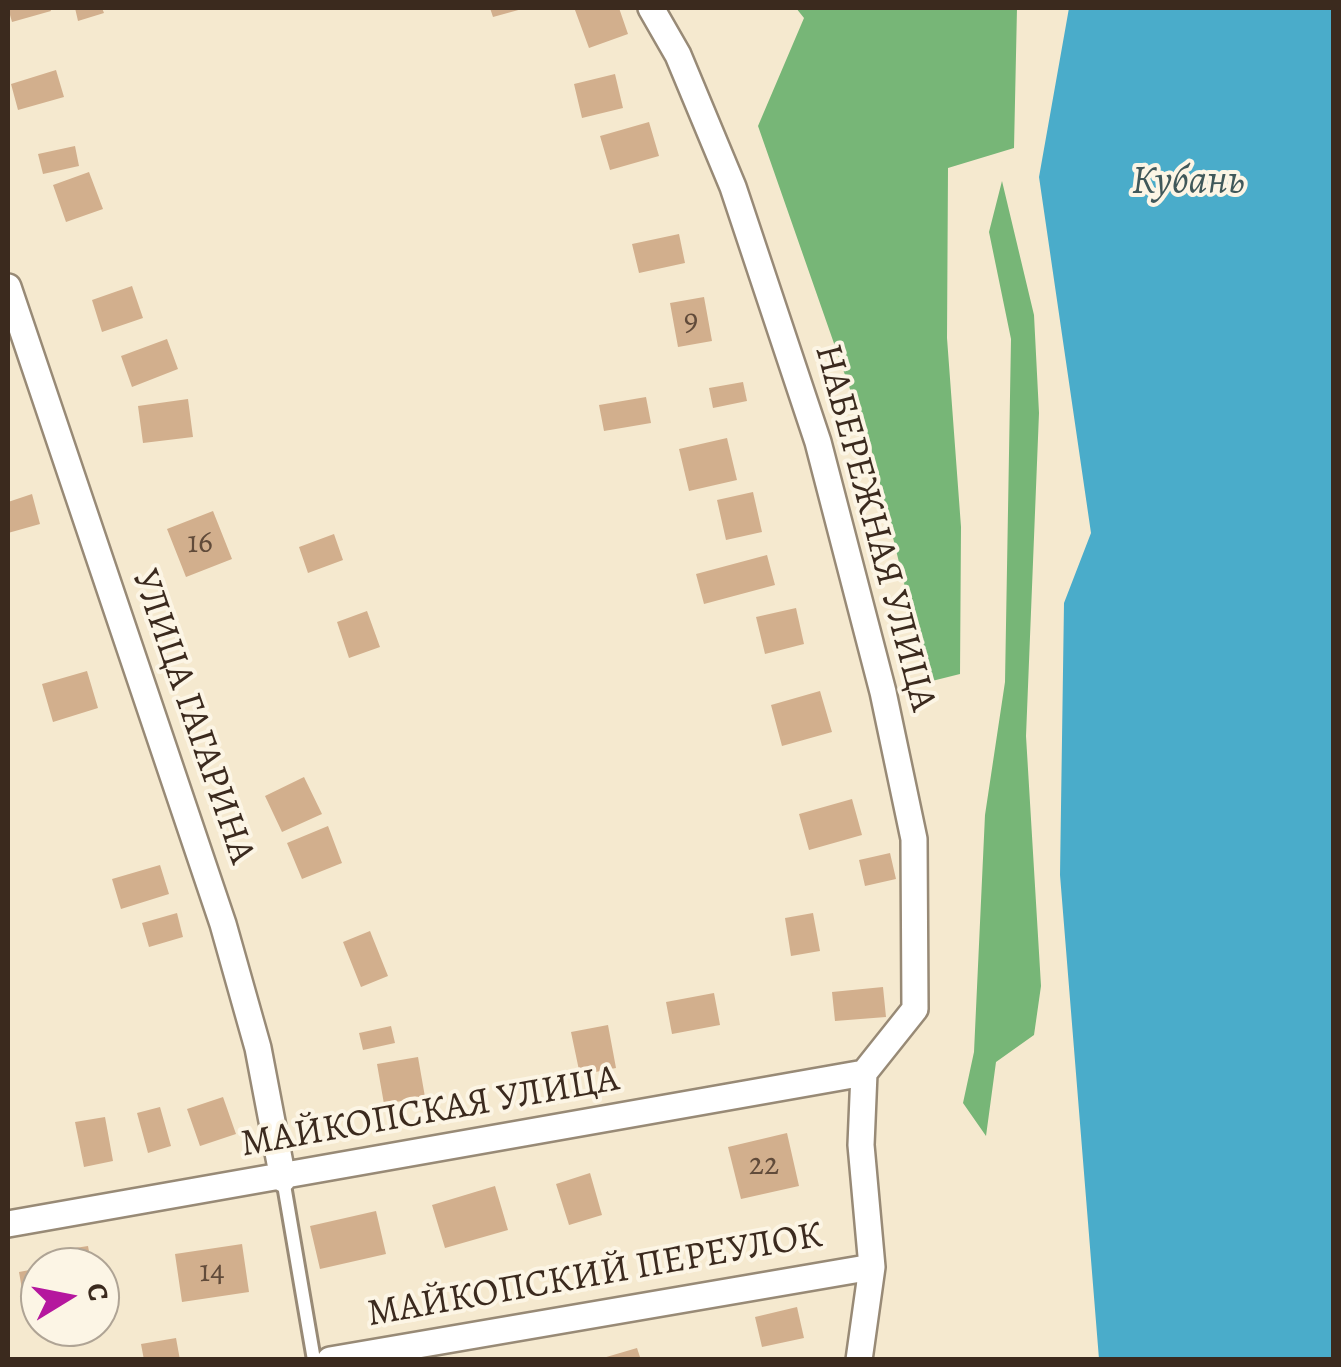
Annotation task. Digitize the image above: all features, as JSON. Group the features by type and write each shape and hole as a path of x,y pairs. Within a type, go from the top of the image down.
{"street":[{"name":"НАБЕРЕЖНАЯ УЛИЦА","path":"651,8 678,54 733,187 818,442 883,692 914,838 915,1008 864,1073"},
{"name":"УЛИЦА ГАГАРИНА","path":"8,287 223,924 258,1048 282,1178"},
{"name":"МАЙКОПСКАЯ УЛИЦА","path":"8,1224 864,1073"},
{"path":"859,1360 872,1267 861,1145 864,1073"},
{"name":"МАЙКОПСКИЙ ПЕРЕУЛОК","path":"330,1360 872,1267"}],"lane":[{"path":"282,1178 314,1360"}],"green space":[{"path":"796,8 1017,8 1014,148 948,168 947,338 961,527 960,674 928,682 873,455 758,126 804,18"},
{"path":"1002,181 1034,315 1039,413 1026,736 1041,986 1034,1035 996,1062 986,1136 963,1103 974,1052 985,815 1005,682 1011,339 989,232"}],"water":[{"name":"Кубань","path":"1069,8 1333,8 1333,1359 1099,1359 1060,875 1064,603 1091,533 1039,177"}],"building":[{"path":"8,8 50,8 51,11 12,22"},
{"path":"75,8 102,8 104,13 78,21"},
{"path":"490,8 521,8 522,9 493,17"},
{"path":"619,8 628,34 589,48 575,10"},
{"path":"56,70 64,97 18,110 11,84"},
{"path":"615,74 623,108 582,118 574,84"},
{"path":"649,122 659,156 610,170 600,136"},
{"path":"75,146 79,166 43,174 38,154"},
{"path":"89,172 103,209 66,222 53,185"},
{"path":"679,234 685,263 639,273 632,244"},
{"path":"132,286 143,318 102,332 92,300"},
{"path":"704,297 712,341 678,347 670,303"},
{"path":"167,339 178,369 132,387 121,356"},
{"path":"743,382 747,401 713,408 709,388"},
{"path":"646,397 651,423 604,431 599,405"},
{"path":"188,399 193,437 143,443 138,406"},
{"path":"727,438 737,480 689,491 679,449"},
{"path":"753,492 762,532 726,540 717,500"},
{"path":"32,494 40,524 8,533 8,502"},
{"path":"213,511 232,559 186,577 167,529"},
{"path":"334,534 343,560 308,573 299,547"},
{"path":"767,555 775,585 704,604 696,574"},
{"path":"796,608 804,644 765,654 756,617"},
{"path":"367,611 380,647 349,658 337,622"},
{"path":"87,671 98,708 53,722 42,684"},
{"path":"820,691 832,732 782,746 771,705"},
{"path":"304,777 322,814 282,832 265,796"},
{"path":"852,799 862,835 809,850 799,814"},
{"path":"328,826 342,863 302,879 287,843"},
{"path":"890,853 896,879 865,886 859,860"},
{"path":"160,865 169,894 121,909 112,879"},
{"path":"177,913 183,937 149,947 142,923"},
{"path":"813,913 820,951 791,956 785,918"},
{"path":"370,931 388,976 361,987 343,942"},
{"path":"883,987 886,1017 835,1021 832,992"},
{"path":"714,993 720,1025 672,1034 666,1002"},
{"path":"608,1025 616,1068 580,1075 571,1032"},
{"path":"391,1026 395,1043 363,1050 359,1033"},
{"path":"418,1057 425,1097 384,1104 377,1064"},
{"path":"223,1097 236,1134 200,1146 187,1109"},
{"path":"160,1107 171,1146 148,1153 137,1113"},
{"path":"105,1117 113,1161 84,1167 75,1122"},
{"path":"787,1133 799,1186 741,1199 728,1147"},
{"path":"590,1173 602,1215 569,1225 556,1184"},
{"path":"495,1186 508,1230 445,1248 432,1205"},
{"path":"376,1211 386,1254 320,1269 310,1226"},
{"path":"242,1244 249,1292 182,1302 175,1254"},
{"path":"797,1307 804,1338 762,1347 755,1317"},
{"path":"176,1338 180,1360 144,1360 141,1344"},
{"path":"637,1348 641,1360 603,1360 603,1358"}]}
